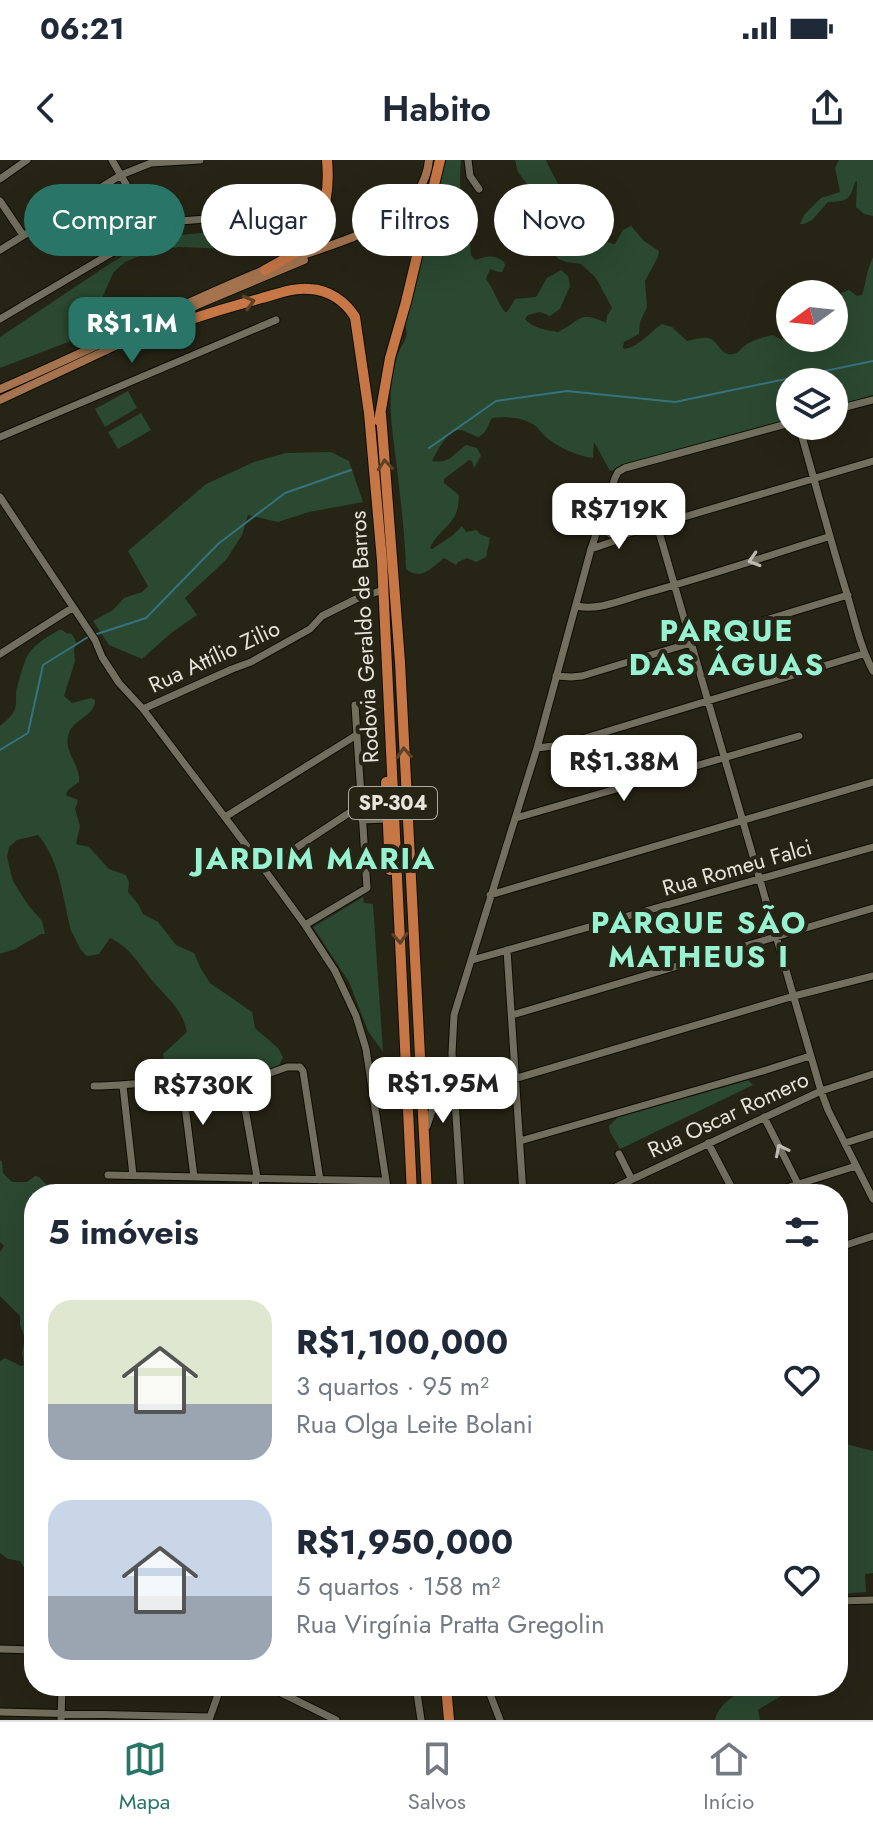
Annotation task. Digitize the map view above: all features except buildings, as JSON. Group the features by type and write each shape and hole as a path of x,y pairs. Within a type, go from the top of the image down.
{"highway":[{"path":"265,270 298,250 319,223 327,200 327,160"},
{"path":"375,413 406,302 440,160"},
{"path":"122,344 186,320 288,291 324,291 342,301 355,317 375,413"},
{"name":"Rodovia Geraldo de Barros","path":"375,413 372,446 383,590 412,1184"},
{"name":"Rodovia Geraldo de Barros","path":"375,413 400,662 426,1184"},
{"path":"389,716 385,758 386,819 391,884 398,912"},
{"path":"447,1696 449,1720"}],"main road":[{"path":"336,243 397,214 414,200 426,177 429,160"},
{"path":"0,389 197,298 300,256"},
{"path":"0,400 122,344 199,304 311,256"}],"street":[{"path":"0,179 27,160"},
{"path":"112,160 126,184"},
{"path":"0,250 121,175 151,163 200,160"},
{"path":"468,160 470,176 479,189"},
{"path":"0,202 23,235"},
{"path":"1,317 106,256"},
{"path":"0,437 276,320"},
{"path":"848,406 873,400"},
{"path":"460,1184 452,1053 454,1015 537,748 591,549 618,472 776,427"},
{"path":"803,440 863,654 873,671"},
{"path":"601,521 610,534 620,535 873,461"},
{"path":"0,497 95,640 119,683 143,709 264,869 341,982 366,1049 386,1184"},
{"path":"657,525 821,1091 873,1199"},
{"path":"591,549 636,531"},
{"path":"576,606 592,607 673,586 828,537"},
{"name":"Rua Attílio Zilio","path":"143,709 251,662 310,629 322,616 383,590"},
{"path":"556,676 582,676 848,595"},
{"path":"0,654 72,608"},
{"path":"537,748 562,745 863,654"},
{"path":"305,925 367,888 355,705"},
{"path":"225,817 355,736"},
{"path":"516,818 799,736"},
{"path":"490,895 873,782"},
{"path":"264,869 361,805"},
{"path":"362,820 386,819"},
{"name":"Rua Romeu Falci","path":"472,960 873,847"},
{"path":"512,1015 873,908"},
{"path":"507,950 522,1184"},
{"path":"423,1144 432,1111 455,1095 873,976"},
{"path":"520,1141 810,1056"},
{"path":"94,1086 160,1081 225,1087 241,1085 294,1066 300,1067 320,1180"},
{"name":"Rua Oscar Romero","path":"620,1184 821,1091 873,1074"},
{"path":"420,1078 431,1088 455,1095"},
{"path":"182,1082 194,1177"},
{"path":"241,1085 257,1177 255,1184"},
{"path":"123,1086 133,1175"},
{"path":"440,1105 456,1112"},
{"path":"764,1117 798,1184 856,1166"},
{"path":"845,1143 873,1134"},
{"path":"708,1143 730,1184"},
{"path":"619,1154 631,1178"},
{"path":"108,1175 386,1181"},
{"path":"848,1244 873,1236"},
{"path":"848,1601 873,1600"},
{"path":"0,1649 24,1650"},
{"path":"61,1717 62,1696"},
{"path":"0,1712 61,1717 210,1719 218,1696"},
{"path":"287,1696 336,1720"},
{"path":"417,1696 421,1720"},
{"path":"491,1696 500,1720"}],"green space":[{"path":"439,160 461,160 460,184 439,184"},
{"path":"515,160 546,160 557,182 527,184 518,172"},
{"path":"839,160 873,160 873,216 864,214 856,207 857,181 847,199 828,202 812,220 800,224 804,215 821,198 840,192 835,168"},
{"path":"631,226 644,241 659,251 645,281 647,307 640,322 639,334 624,342 624,349 662,324 672,327 687,341 711,339 729,354 736,353 750,342 773,335 776,337 776,352 848,352 848,290 857,296 862,295 873,257 873,395 848,402 848,368 776,368 776,423 610,471 594,442 593,458 581,455 557,445 536,426 524,420 492,418 479,437 461,430 455,431 443,442 432,461 447,460 466,445 477,448 481,456 474,468 469,460 444,479 444,483 459,495 458,505 453,519 430,548 452,536 462,526 466,532 476,530 490,538 486,557 476,562 467,558 456,565 444,558 426,572 417,574 406,569 391,398 395,365 407,335 401,318 412,276 409,256 472,256 475,260 490,256 497,258 504,262 502,272 490,269 486,279 507,312 515,299 536,297 547,278 561,270 568,276 570,286 560,309 550,316 540,312 525,319 536,327 558,332 585,317 606,323 612,308 596,278 581,264 566,262 556,256 614,256 614,244 623,230"},
{"path":"201,233 201,248 185,247 185,234"},
{"path":"123,256 140,256 125,262 113,273 84,336 0,368 0,337"},
{"path":"128,391 137,408 105,427 95,409"},
{"path":"141,413 151,430 118,449 108,432"},
{"path":"331,452 349,461 363,502 309,512 278,522 248,515 242,535 226,560 185,598 197,615 142,659 109,645 93,621 113,610 124,598 142,592 148,586 128,551 206,484 254,462 286,453"},
{"path":"59,630 72,634 76,642 75,661 64,696 72,703 91,698 95,700 92,710 72,728 68,740 79,776 79,782 66,794 78,801 75,809 80,826 76,844 89,847 109,869 126,875 128,892 143,914 158,922 176,945 194,953 210,983 252,1012 255,1028 278,1048 283,1057 278,1068 240,1081 217,1079 211,1083 165,1066 163,1054 187,1032 181,1016 133,956 117,942 110,938 99,954 87,956 82,950 71,931 56,868 38,835 17,840 9,847 7,857 13,881 42,921 45,934 0,954 0,726 16,706 17,686 29,653"},
{"path":"363,897 364,903 373,904 383,1052 368,1031 349,982 313,927"},
{"path":"748,1080 753,1085 620,1149 610,1132 609,1126 618,1117"},
{"path":"0,1160 3,1173 12,1182 27,1182 35,1176 46,1184 24,1184 24,1335 20,1316 0,1296 0,1252 4,1246 0,1242"},
{"path":"5,1358 24,1365 24,1567 20,1561 8,1559 0,1553 0,1361"},
{"path":"848,1445 873,1451 873,1573 865,1574 866,1592 848,1593"},
{"path":"736,1696 781,1696 758,1710 760,1720 715,1720 725,1703"}],"waterway":[{"path":"429,448 496,401 567,391 675,402 873,361"},
{"path":"94,635 146,618 218,544 285,493 351,470"},
{"path":"0,750 28,733 43,665 88,637"}],"district":[{"name":"PARQUE DAS ÁGUAS","path":"727,648"},
{"name":"JARDIM MARIA","path":"315,859"},
{"name":"PARQUE SÃO MATHEUS I","path":"699,940"}]}
